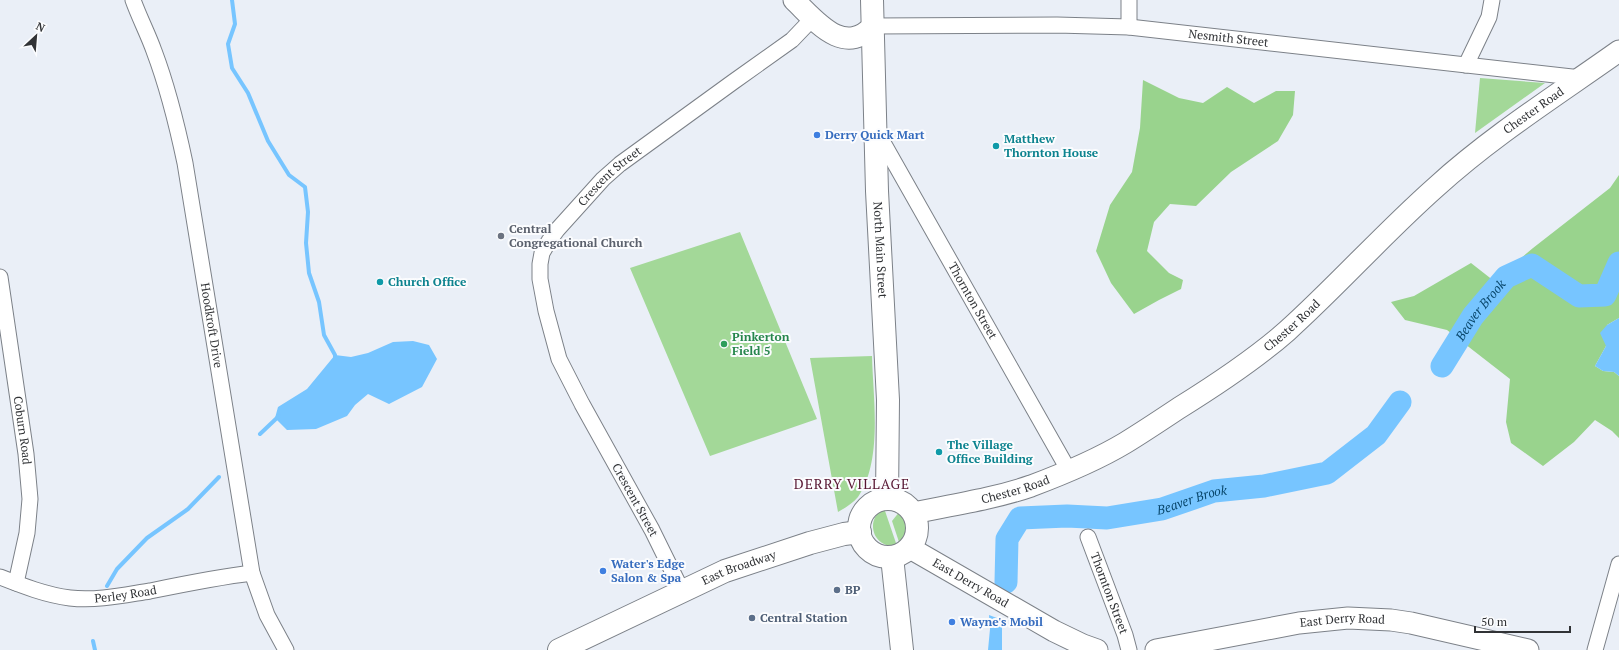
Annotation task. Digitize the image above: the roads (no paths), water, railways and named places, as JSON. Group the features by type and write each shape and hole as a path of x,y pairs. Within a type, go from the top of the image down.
{"main road":[{"path":"794,0 828,32 840,37 854,38 865,34 873,26"},
{"name":"North Main Street","path":"872,0 878,199 888,400 887,499"},
{"name":"Chester Road","path":"913,513 972,501 1029,486 1069,471 1126,442 1202,394 1257,355 1297,321 1436,187 1475,154 1619,51"},
{"path":"887,499 903,503 913,513 917,522 915,540 901,552 882,556 873,552 863,541 860,532 861,519 865,511 879,500 887,499"},
{"name":"East Broadway","path":"559,650 725,571 810,542 860,532"},
{"path":"901,552 902,650"},
{"name":"East Derry Road","path":"901,552 1054,632 1097,650"},
{"name":"East Derry Road","path":"1156,650 1299,623 1348,618 1391,620 1438,629 1484,645 1528,650"}],"street":[{"name":"Hoodkroft Drive","path":"133,0 154,50 168,92 179,134 252,573 267,616 286,650"},
{"path":"1129,0 1129,27"},
{"path":"1466,65 1489,18 1492,0"},
{"name":"Crescent Street","path":"682,591 652,530 582,404 560,359 553,341 541,289 540,264 542,253 557,230 604,179 620,164 792,40 813,18"},
{"name":"Nesmith Street","path":"873,26 1057,25 1129,27 1582,78"},
{"name":"Thornton Street","path":"876,132 1069,471"},
{"name":"Coburn Road","path":"0,277 26,454 30,499 27,533 16,583"},
{"name":"Thornton Street","path":"1088,537 1125,635 1129,650"},
{"path":"1595,650 1619,564"},
{"name":"Perley Road","path":"0,577 56,596 88,598 124,595 252,573"}],"water":[{"path":"1619,318 1619,376 1614,372 1603,371 1595,366 1606,346 1600,333 1607,325"},
{"path":"413,341 429,345 437,359 422,387 389,404 368,394 355,405 347,416 316,429 287,430 275,418 278,407 307,389 335,355 351,357 368,353 393,342"},
{"path":"989,615 1002,620 1002,650 988,650 990,629"}],"waterway":[{"path":"232,0 235,24 228,44 232,68 248,93 268,141 289,175 305,187 308,212 306,243 309,273 319,302 324,335 335,355 335,359"},
{"name":"Beaver Brook","path":"1442,366 1473,316 1506,277 1532,265 1579,296 1605,295 1619,263"},
{"name":"Beaver Brook","path":"1006,582 1007,539 1020,518 1067,516 1107,518 1162,509 1214,491 1264,486 1327,473 1376,435 1400,402"},
{"path":"260,434 279,416"},
{"path":"107,586 117,569 147,538 188,509 219,477"},
{"path":"93,641 95,650"}],"place":[{"name":"Derry Quick Mart","path":"817,135"},
{"name":"Matthew Thornton House","path":"996,146"},
{"name":"Central Congregational Church","path":"501,236"},
{"name":"Church Office","path":"380,282"},
{"name":"Pinkerton Field 5","path":"724,344"},
{"name":"The Village Office Building","path":"939,452"},
{"name":"Water's Edge Salon & Spa","path":"603,571"},
{"name":"BP","path":"837,590"},
{"name":"Central Station","path":"752,618"},
{"name":"Wayne's Mobil","path":"952,622"}],"district":[{"name":"DERRY VILLAGE","path":"852,484"}]}
